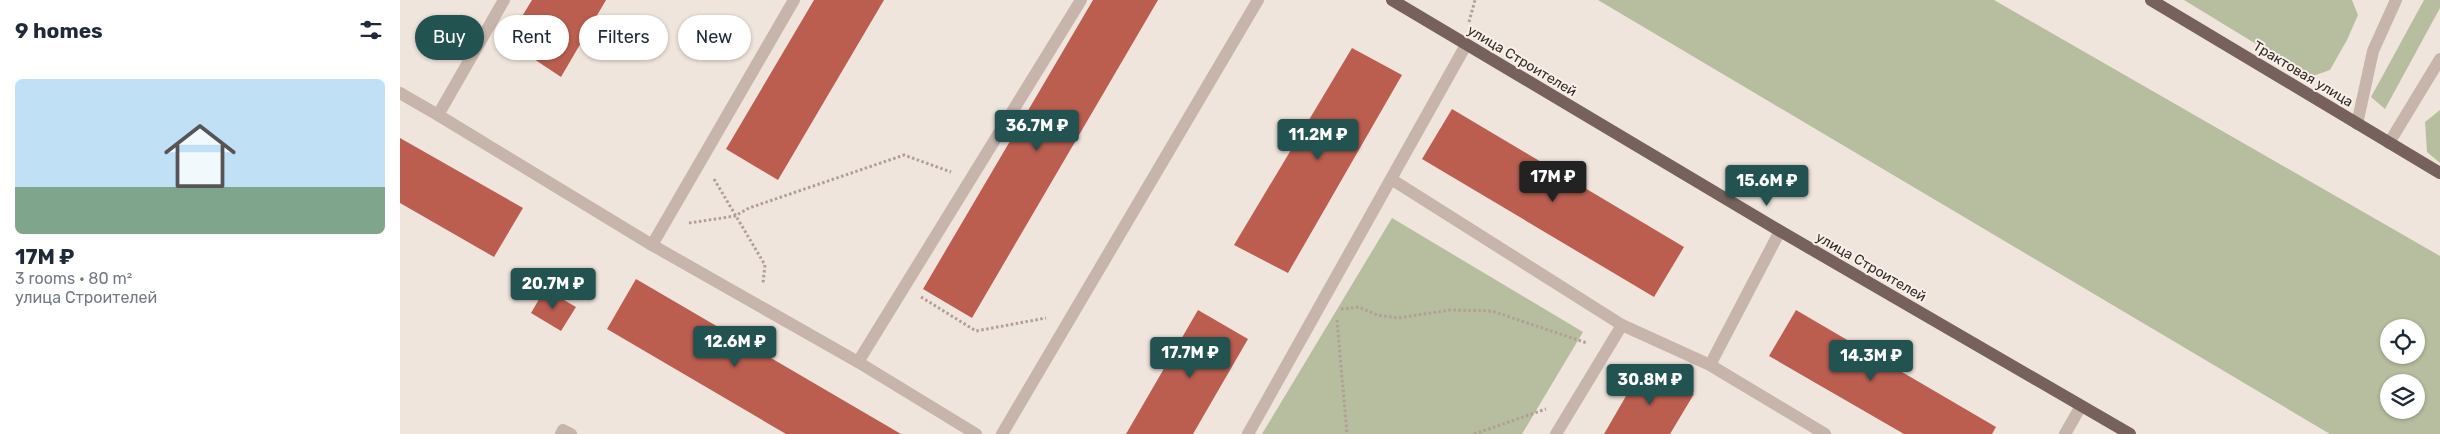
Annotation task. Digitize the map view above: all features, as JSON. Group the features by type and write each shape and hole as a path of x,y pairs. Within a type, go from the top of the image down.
{"main road":[{"name":"улица Строителей","path":"1392,0 1780,231 2130,434"},
{"name":"Трактовая улица","path":"2151,0 2440,173"}],"lane":[{"path":"438,115 504,0"},
{"path":"652,245 794,0"},
{"path":"858,362 1081,0"},
{"path":"1002,434 1258,0"},
{"path":"2357,124 2373,51 2396,0"},
{"path":"1248,434 1466,45"},
{"path":"2389,143 2440,59"},
{"path":"400,93 652,245 858,362 976,434"},
{"path":"1391,179 1622,325 1710,365 1825,434"},
{"path":"1710,365 1780,231"},
{"path":"1556,434 1622,325"},
{"path":"2065,434 2081,406"},
{"path":"561,434 563,430 571,434"}],"path":[{"path":"708,149 713,176 765,265 760,307"},
{"path":"662,228 735,216 749,208 904,155 970,179"},
{"path":"1333,282 1336,310 1359,307 1377,315 1398,318 1450,310 1492,311 1591,344 1612,341"},
{"path":"904,287 976,331 1074,313"},
{"path":"1337,318 1347,434"},
{"path":"1474,434 1578,397"}],"green space":[{"path":"1598,0 1994,0 2440,256 2440,434 2330,434"},
{"path":"2184,0 2352,0 2358,15 2347,40 2330,70 2310,77"},
{"path":"2424,0 2440,0 2440,8 2385,109 2371,97"},
{"path":"2440,110 2440,163 2427,152 2425,122"},
{"path":"1392,218 1583,332 1522,434 1262,434"}],"building":[{"path":"532,0 606,0 597,15 579,15 579,46 561,77 536,60 569,60 569,15 523,15"},
{"path":"814,0 884,0 778,180 726,149"},
{"path":"1093,0 1158,0 972,318 923,289"},
{"path":"1352,48 1402,75 1288,273 1234,245"},
{"path":"1452,109 1684,247 1654,297 1422,159"},
{"path":"400,138 523,208 494,257 400,203"},
{"path":"636,279 901,434 786,434 607,329"},
{"path":"545,289 576,307 561,331 531,313"},
{"path":"1198,310 1248,339 1193,434 1126,434"},
{"path":"1796,310 1996,427 1992,434 1904,434 1769,356"},
{"path":"1644,365 1694,394 1670,434 1604,434"}]}
